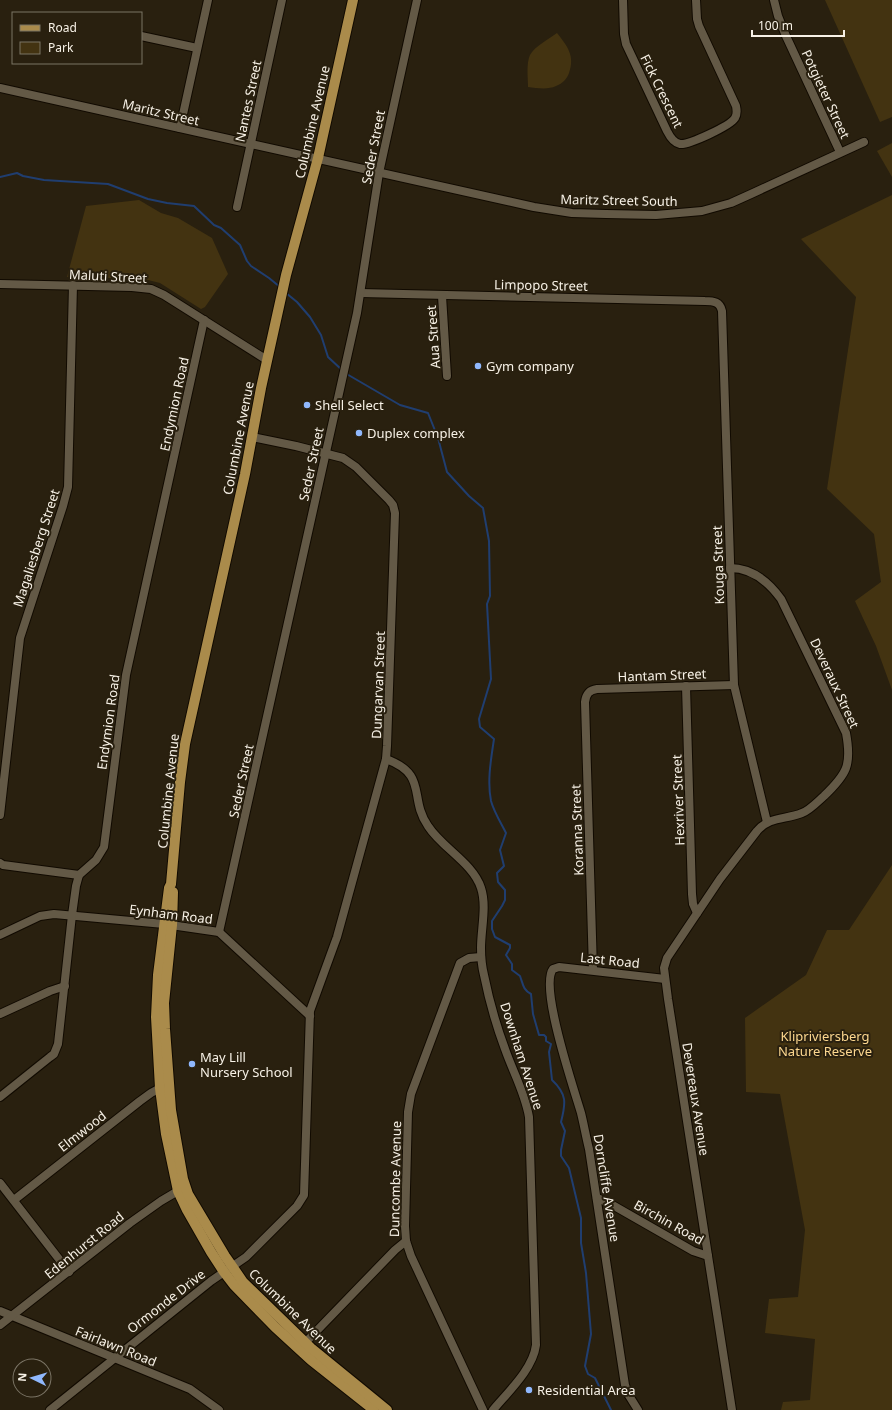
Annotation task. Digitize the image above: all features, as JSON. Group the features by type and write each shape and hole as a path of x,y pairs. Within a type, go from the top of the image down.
{"main road":[{"name":"Columbine Avenue","path":"353,0 318,158 288,268 267,360 252,437 185,744 181,770 172,884 173,888 160,1003 164,1086 173,1124 181,1189 192,1203 228,1270 243,1282 302,1346 373,1405 388,1410"}],"street":[{"path":"180,128 208,0"},
{"name":"Nantes Street","path":"237,207 282,0"},
{"name":"Seder Street","path":"220,932 360,293 379,173 417,0"},
{"name":"Fick Crescent","path":"623,0 624,34 626,44 667,131 672,139 681,144 688,143 731,122 736,114 736,106 698,22 696,0"},
{"name":"Potgieter Street","path":"774,0 778,16 786,36 840,152"},
{"path":"142,36 197,48"},
{"name":"Maritz Street","path":"0,88 318,158"},
{"name":"Maritz Street South","path":"318,158 379,173 557,211 656,215 702,211 731,202 864,142"},
{"name":"Maluti Street","path":"0,284 132,287 151,289 175,301 267,360"},
{"name":"Magaliesberg Street","path":"0,815 3,754 20,638 68,487 73,286"},
{"name":"Limpopo Street","path":"360,293 714,301 719,304"},
{"name":"Aua Street","path":"442,296 447,376"},
{"name":"Kouga Street","path":"719,304 722,311 734,685 767,822"},
{"name":"Endymion Road","path":"79,875 96,860 104,847 125,682 204,320"},
{"name":"Dungarvan Street","path":"252,437 343,458 356,467 388,500 395,510 389,726 386,759 337,937 312,1006 310,1016"},
{"name":"Deveraux Street","path":"730,568 743,569 752,572 771,587 781,598 846,733 849,751 848,763 843,775 815,804 799,814 767,822"},
{"name":"Hantam Street","path":"591,691 595,689 734,685"},
{"name":"Hexriver Street","path":"686,686 692,894 696,913"},
{"name":"Koranna Street","path":"591,691 587,695 586,702 593,970"},
{"name":"Downham Avenue","path":"386,759 398,764 408,771 414,783 426,824 436,837 464,864 478,882 483,897 481,957 484,977 504,1048 524,1096 530,1117 536,1340 534,1355 529,1365 493,1410"},
{"name":"Devereaux Avenue","path":"732,1410 664,968 665,961 696,913 745,846 767,822"},
{"path":"0,863 3,865 79,875 72,915 57,1049 54,1054 0,1097"},
{"name":"Eynham Road","path":"0,935 44,915 54,914 168,925 220,932 310,1016"},
{"name":"Duncombe Avenue","path":"481,957 468,958 460,963 411,1094 408,1121 405,1226 406,1242 411,1256 483,1410"},
{"name":"Last Road","path":"552,970 559,967 665,979"},
{"name":"Dorncliffe Avenue","path":"552,970 550,979 555,1019 560,1044 586,1132 625,1385 628,1394 638,1410"},
{"path":"0,1014 50,991 65,986"},
{"name":"Ormonde Drive","path":"50,1410 114,1358 228,1270 240,1263 297,1206 304,1195 310,1016"},
{"name":"Elmwood","path":"14,1200 140,1100 164,1086"},
{"path":"0,1183 69,1272"},
{"name":"Edenhurst Road","path":"0,1325 130,1223 160,1201 181,1189"},
{"name":"Birchin Road","path":"597,1198 609,1203 694,1251 708,1256"},
{"path":"302,1346 395,1250 406,1242"},
{"name":"Fairlawn Road","path":"0,1311 190,1389 219,1410"}],"green space":[{"path":"825,0 892,0 892,117 880,122"},
{"path":"557,33 567,47 571,57 571,67 566,79 562,83 550,88 528,87 528,67 530,55 539,46"},
{"path":"892,143 892,177 877,151"},
{"path":"892,195 892,690 876,646 855,601 881,582 874,534 827,489 856,297 801,239"},
{"path":"139,200 161,213 178,218 212,238 228,274 205,307 201,309 160,283 144,279 67,277 86,206"},
{"name":"Klipriviersberg Nature Reserve","path":"892,865 892,1410 781,1410 783,1402 810,1400 815,1339 765,1333 769,1299 798,1297 805,1230 780,1094 746,1092 745,1018 806,975 827,930 849,930"}],"waterway":[{"path":"0,177 17,173 23,176 44,180 108,184 148,199 194,206 214,225 221,228 240,245 247,261 251,266 280,287"},
{"path":"286,293 297,302 310,317 321,335 328,357 342,370"},
{"path":"345,373 400,405 428,413 438,438 447,472 469,496 483,508 489,541 490,596 487,604 491,679 479,719 480,727 494,739 489,786 491,801 506,833 500,850 504,866 497,873 498,882 505,890 505,900 492,921 492,929 495,937 510,945 506,955 512,964 512,970 520,976 525,989 531,994 533,1014 539,1035 544,1035 546,1037 546,1041 551,1044 549,1052 552,1080 563,1094 564,1099 564,1109 561,1122 565,1131 561,1156 569,1168 581,1218 581,1243 586,1273 591,1334 585,1366 588,1374 595,1378 611,1410"}],"place":[{"name":"Gym company","path":"478,366"},
{"name":"Shell Select","path":"307,405"},
{"name":"Duplex complex","path":"359,433"},
{"name":"May Lill Nursery School","path":"192,1064"},
{"name":"Residential Area","path":"529,1390"}]}
